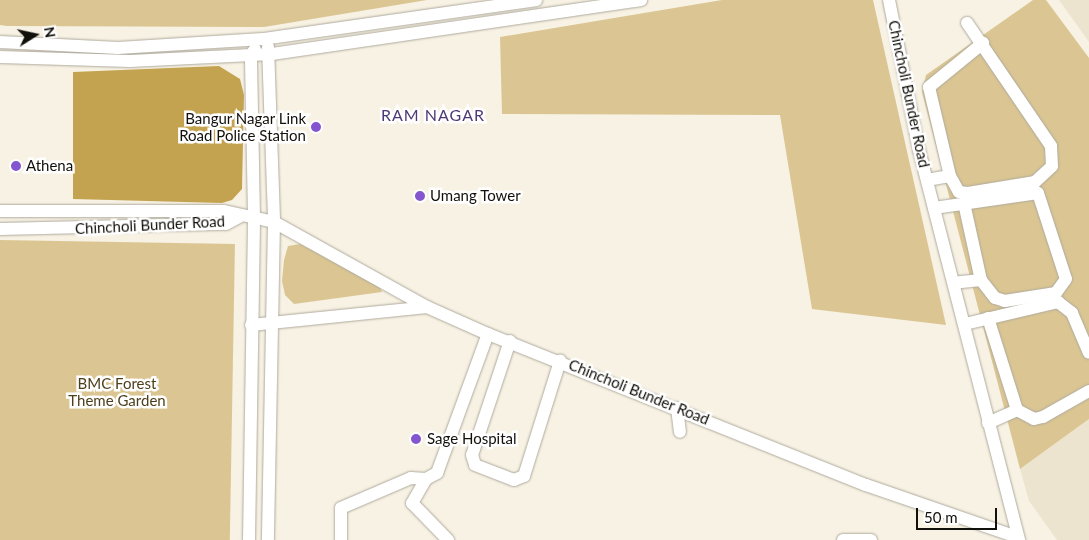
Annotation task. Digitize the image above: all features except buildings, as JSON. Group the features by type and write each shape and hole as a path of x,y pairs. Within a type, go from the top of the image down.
{"street":[{"path":"0,42 118,48 263,39 536,0"},
{"path":"0,58 130,61 272,54 641,0"},
{"name":"Chincholi Bunder Road","path":"889,0 927,180 1018,538"},
{"path":"967,23 983,43 1051,146 1052,166 1036,182 968,193 959,192 950,176 929,87 983,43"},
{"path":"263,39 272,54 274,222 268,540"},
{"path":"249,540 254,217 251,55 263,39"},
{"path":"927,180 950,176"},
{"path":"934,208 964,203 1038,193 1066,279 1056,292 1004,301 995,298 981,280 964,203"},
{"name":"Chincholi Bunder Road","path":"0,211 224,211 239,217 254,217 274,222 427,307 488,334 510,340 866,485 1018,538"},
{"name":"Chincholi Bunder Road","path":"0,229 226,224 239,217"},
{"path":"954,283 981,280"},
{"path":"965,324 1049,302 1067,305 1089,353"},
{"path":"251,326 272,326 427,307"},
{"path":"988,318 1017,410 1034,419 1043,417 1089,390"},
{"path":"448,540 412,503 426,479 437,472 488,334"},
{"path":"510,340 472,455 475,465 514,480 524,476 560,361"},
{"path":"677,408 680,432"},
{"path":"988,423 1017,410"},
{"path":"341,540 341,508 411,478 426,479"},
{"path":"843,540 871,540"}],"shaded area":[{"path":"1059,0 1089,0 1089,42"},
{"path":"219,66 240,79 244,95 242,189 232,200 222,203 73,199 73,72"},
{"path":"1089,419 1089,540 1057,540 1029,501 1020,469"}],"green space":[{"path":"0,0 427,0 264,27 7,26 0,25"},
{"path":"722,0 873,0 946,325 812,309 780,115 502,114 500,37"},
{"path":"1033,0 1046,0 1089,58 1089,419 1020,469 922,92 926,75"},
{"name":"BMC Forest Theme Garden","path":"0,240 235,244 230,540 0,540"},
{"path":"300,244 378,283 382,292 294,304 285,295 282,281 284,260 288,246"}],"place":[{"name":"Bangur Nagar Link Road Police Station","path":"316,127"},
{"name":"Athena","path":"16,166"},
{"name":"Umang Tower","path":"420,196"},
{"name":"Sage Hospital","path":"416,439"}],"district":[{"name":"RAM NAGAR","path":"433,115"}]}
